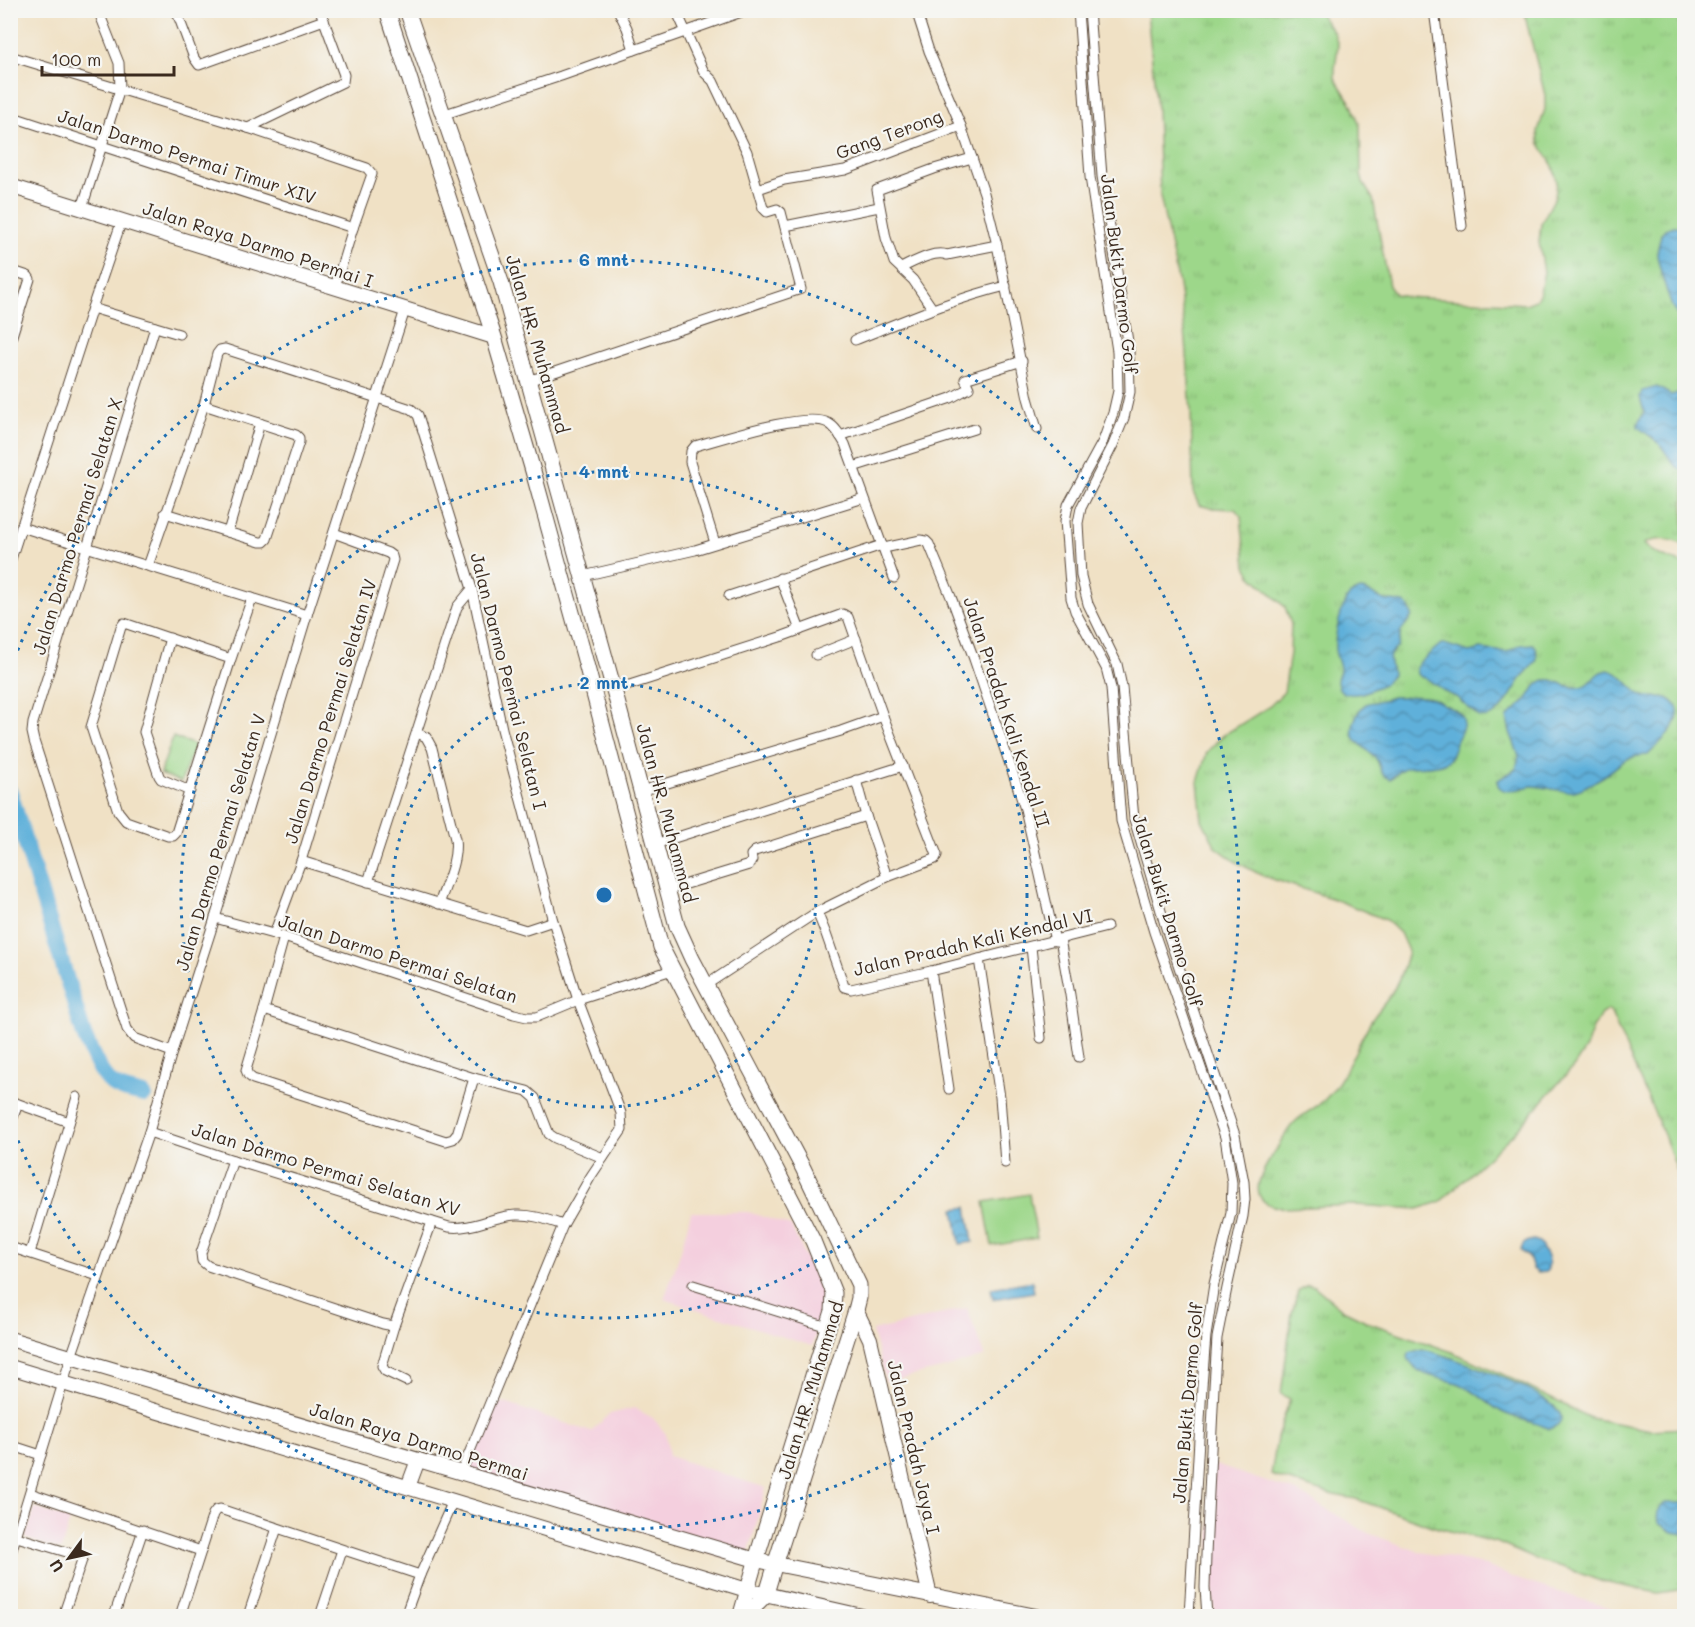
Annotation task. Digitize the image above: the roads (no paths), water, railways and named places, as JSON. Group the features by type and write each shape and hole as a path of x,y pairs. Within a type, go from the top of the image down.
{"main road":[{"name":"Jalan HR. Muhammad","path":"387,10 494,337 592,685 661,947 813,1241 834,1293 828,1327 756,1560"},
{"name":"Jalan HR. Muhammad","path":"407,10 501,282 613,684 677,926 803,1168 859,1285 856,1310 775,1565"},
{"path":"533,471 552,466"},
{"path":"584,656 596,655 602,649"},
{"path":"592,685 603,678 613,684"},
{"path":"706,1035 721,1032 727,1024"}],"street":[{"path":"82,207 120,89 119,63 98,10"},
{"path":"176,10 194,58 197,64 202,65 322,15 344,75 343,82 248,128"},
{"path":"618,10 634,50"},
{"path":"528,381 800,291 801,286 779,210 767,212 763,208 747,152 712,81 704,72 676,10"},
{"path":"442,115 747,10"},
{"path":"916,10 929,51 961,126 984,193 1006,286 1028,398 1037,429"},
{"name":"Jalan Bukit Darmo Golf","path":"1078,10 1090,177 1117,351 1118,391 1103,441 1068,505 1065,521 1071,598 1075,611 1106,668 1111,688 1121,821 1154,932 1225,1137 1232,1183 1231,1213 1214,1284 1206,1336 1189,1612"},
{"name":"Jalan Bukit Darmo Golf","path":"1089,10 1102,176 1129,348 1130,392 1124,418 1113,445 1081,508 1078,523 1081,576 1088,604 1118,664 1134,819 1166,928 1235,1135 1244,1182 1243,1216 1218,1338 1206,1555 1207,1612"},
{"path":"1434,10 1462,226"},
{"path":"10,56 248,128 367,168 372,174 352,228 335,287"},
{"name":"Jalan Darmo Permai Timur XIV","path":"10,116 352,228"},
{"name":"Gang Terong","path":"758,189 784,180 845,170 961,126"},
{"path":"932,308 913,280 894,262 888,246 877,192 879,189 934,169 972,158"},
{"name":"Jalan Raya Darmo Permai I","path":"10,186 494,337"},
{"path":"785,226 879,207"},
{"path":"10,562 122,220"},
{"path":"901,268 940,253 947,255 997,245"},
{"path":"10,270 28,276 30,282 10,342"},
{"path":"855,340 932,308 976,293 1006,286"},
{"path":"92,308 179,334"},
{"name":"Jalan Darmo Permai Selatan V","path":"10,1556 71,1357 149,1132 307,615 405,310"},
{"name":"Jalan Darmo Permai Selatan X","path":"155,327 32,732 127,1029 134,1038 172,1053"},
{"path":"148,566 204,405 220,350 225,349 376,398"},
{"path":"840,436 951,398 969,388 965,379 1022,362"},
{"name":"Jalan Darmo Permai Selatan I","path":"376,398 411,409 418,415 472,589 502,729 553,921 578,1000 621,1113 622,1130 591,1176 563,1225 461,1473"},
{"path":"165,513 260,542 267,539 299,438 296,435 204,405"},
{"path":"715,543 690,462 691,451 695,446 751,431 807,420 826,421 840,436 853,466 894,578"},
{"path":"228,532 260,423"},
{"path":"853,466 974,429"},
{"path":"583,576 695,549 864,498"},
{"path":"21,527 307,615"},
{"name":"Jalan Darmo Permai Selatan IV","path":"334,534 388,553 392,555 393,560 279,936 264,1010 246,1070 253,1079 446,1141 453,1139 457,1134 474,1078"},
{"name":"Jalan Pradah Kali Kendal II","path":"729,596 883,547 921,540 929,544 974,659 1025,809 1058,940 1079,1057"},
{"path":"780,578 800,630"},
{"path":"368,882 457,607 472,589"},
{"path":"231,659 124,623 122,625 91,727 118,812 126,821 168,836 176,833 252,598"},
{"path":"613,684 800,630 843,614 848,617 937,855 934,859 887,877 817,912 706,985"},
{"path":"171,638 144,732 159,776 190,791"},
{"path":"816,655 856,639"},
{"path":"641,791 884,716"},
{"path":"417,733 426,737 432,748 456,846 453,864 439,904"},
{"path":"655,844 903,766"},
{"path":"856,780 887,877"},
{"path":"667,890 748,865 755,851 866,816"},
{"path":"301,861 526,930 553,921"},
{"name":"Jalan Pradah Kali Kendal VI","path":"817,912 844,987 851,989 1107,927"},
{"name":"Jalan Darmo Permai Selatan","path":"215,918 279,936 527,1017 537,1017 578,1000 672,970"},
{"path":"1031,947 1041,1038"},
{"path":"979,959 1000,1097 1005,1163"},
{"path":"930,971 949,1089"},
{"path":"264,1010 474,1078 527,1091 532,1094 549,1134 603,1158"},
{"path":"30,1253 77,1097"},
{"path":"10,1125 14,1102 69,1122"},
{"name":"Jalan Darmo Permai Selatan XV","path":"149,1132 449,1227 463,1227 515,1215 536,1217 563,1225"},
{"path":"233,1160 201,1253 202,1261 208,1266 394,1326"},
{"path":"406,1381 385,1371 382,1366 432,1222"},
{"path":"10,1247 98,1276"},
{"path":"693,1285 828,1327"},
{"name":"Jalan Pradah Jaya I","path":"856,1310 870,1339 930,1596"},
{"name":"Jalan Raya Darmo Permai","path":"10,1339 756,1560 1036,1617"},
{"path":"10,1367 747,1590 862,1617"},
{"path":"10,1445 41,1455"},
{"path":"408,1487 418,1460"},
{"path":"30,1493 201,1551"},
{"path":"405,1617 420,1575 453,1501"},
{"path":"180,1617 213,1514 220,1509 420,1575"},
{"path":"248,1617 277,1528"},
{"path":"114,1617 143,1530"},
{"path":"17,1537 83,1557 63,1617"},
{"path":"320,1617 342,1550"},
{"path":"1192,1554 1206,1555"},
{"path":"740,1617 756,1560"},
{"path":"751,1617 756,1605 766,1595 775,1565"},
{"path":"1189,1612 1207,1612"}],"water":[{"path":"1674,226 1684,227 1684,325 1671,305 1657,257 1661,234 1665,229"},
{"path":"1657,387 1671,395 1684,388 1684,471 1675,466 1659,443 1638,427 1644,412 1640,397 1642,391"},
{"path":"1361,590 1385,600 1407,605 1412,616 1401,631 1398,647 1391,654 1389,660 1392,675 1389,679 1382,685 1365,692 1350,694 1341,691 1338,687 1337,679 1340,669 1335,650 1336,638 1346,600"},
{"path":"1441,644 1469,652 1481,649 1507,652 1520,645 1533,644 1536,647 1537,660 1498,712 1486,718 1479,717 1456,697 1417,674 1416,668 1419,663"},
{"path":"1608,670 1621,677 1641,695 1666,698 1676,705 1677,720 1666,736 1648,755 1625,760 1606,775 1577,790 1564,791 1532,786 1511,791 1500,788 1498,780 1516,769 1519,756 1507,718 1524,702 1536,686 1544,680 1549,680 1571,687 1581,687 1599,673"},
{"path":"1393,697 1430,698 1450,707 1462,716 1464,720 1462,731 1448,760 1436,765 1405,768 1390,779 1382,774 1375,757 1354,737 1353,724 1363,706"},
{"path":"967,1207 973,1242 960,1244 954,1209"},
{"path":"1534,1240 1539,1242 1547,1257 1549,1265 1546,1272 1538,1273 1533,1269 1530,1259 1521,1251 1525,1243"},
{"path":"1032,1281 1034,1292 993,1299 991,1288"},
{"path":"1422,1349 1513,1382 1538,1395 1555,1408 1561,1419 1550,1429 1513,1417 1460,1384 1424,1374 1408,1359 1409,1353"},
{"path":"1665,1503 1684,1503 1684,1534 1673,1532 1658,1523 1658,1512"}],"waterway":[{"path":"10,792 90,1049 101,1071 111,1083 123,1090 144,1095"}]}
